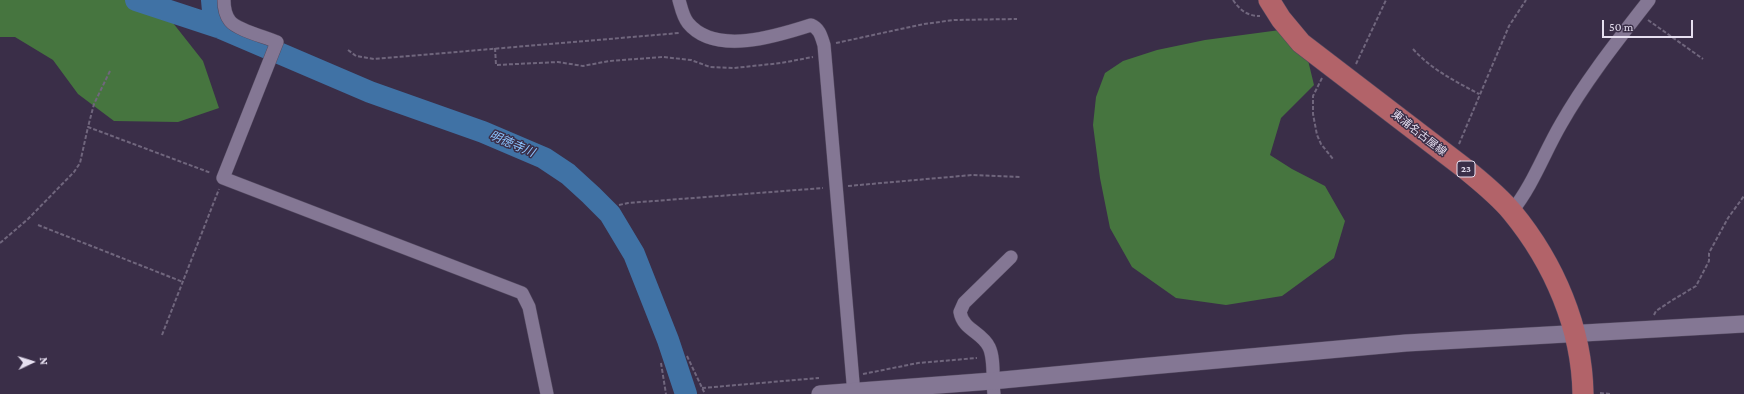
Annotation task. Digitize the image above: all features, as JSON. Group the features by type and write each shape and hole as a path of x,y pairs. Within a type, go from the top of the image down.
{"main road":[{"name":"東浦名古屋線","path":"1272,4 1281,19 1301,43 1486,185 1512,211 1530,236 1561,291 1576,335 1583,371 1583,394"}],"street":[{"path":"224,0 230,22 241,28 277,42 223,178 522,293 529,307 547,394"},
{"path":"679,0 688,23 701,33 719,40 735,41 763,38 783,34 810,25 817,28 821,34 824,50 854,393"},
{"path":"1512,211 1539,167 1560,124 1584,86 1649,0"},
{"path":"993,388 992,356 990,349 982,338 966,326 962,321 960,312 964,303 1011,257"},
{"path":"820,394 993,388 1139,367 1406,344 1744,324"}],"path":[{"path":"1233,0 1243,12 1251,16 1266,14 1272,4"},
{"path":"1348,79 1386,0"},
{"path":"1451,158 1460,143 1509,26 1526,0"},
{"path":"1637,15 1646,19 1703,59"},
{"path":"495,48 496,65 552,62 591,65 609,61 663,57 692,60 710,67 734,68 781,63 824,50 924,24 954,20 1017,19"},
{"path":"348,50 356,56 374,59 683,32 693,26"},
{"path":"1413,50 1441,74 1480,94"},
{"path":"1331,66 1315,90 1312,102 1317,135 1321,144 1333,159"},
{"path":"0,243 28,219 74,172 82,157 94,104 110,71"},
{"path":"88,127 223,178 162,335"},
{"path":"620,206 628,203 972,175 1021,177"},
{"path":"1651,329 1656,311 1696,286 1709,261 1710,253 1728,218 1744,196"},
{"path":"38,225 183,282"},
{"path":"687,356 704,394"},
{"path":"661,363 666,394"}],"green space":[{"path":"0,0 148,0 162,9 203,61 219,108 178,122 114,121 78,94 53,60 15,37 0,37"},
{"path":"1280,30 1307,56 1314,85 1281,118 1270,155 1292,169 1325,186 1345,221 1334,258 1282,296 1226,305 1176,298 1132,267 1110,228 1100,178 1093,125 1096,97 1105,73 1123,61 1157,50 1205,40"}],"waterway":[{"name":"明徳寺川","path":"136,0 218,27 370,92 483,132 544,158 568,174 610,214 634,254 668,340 686,394"},
{"name":"明徳寺川","path":"212,0 213,11 218,27"}]}
